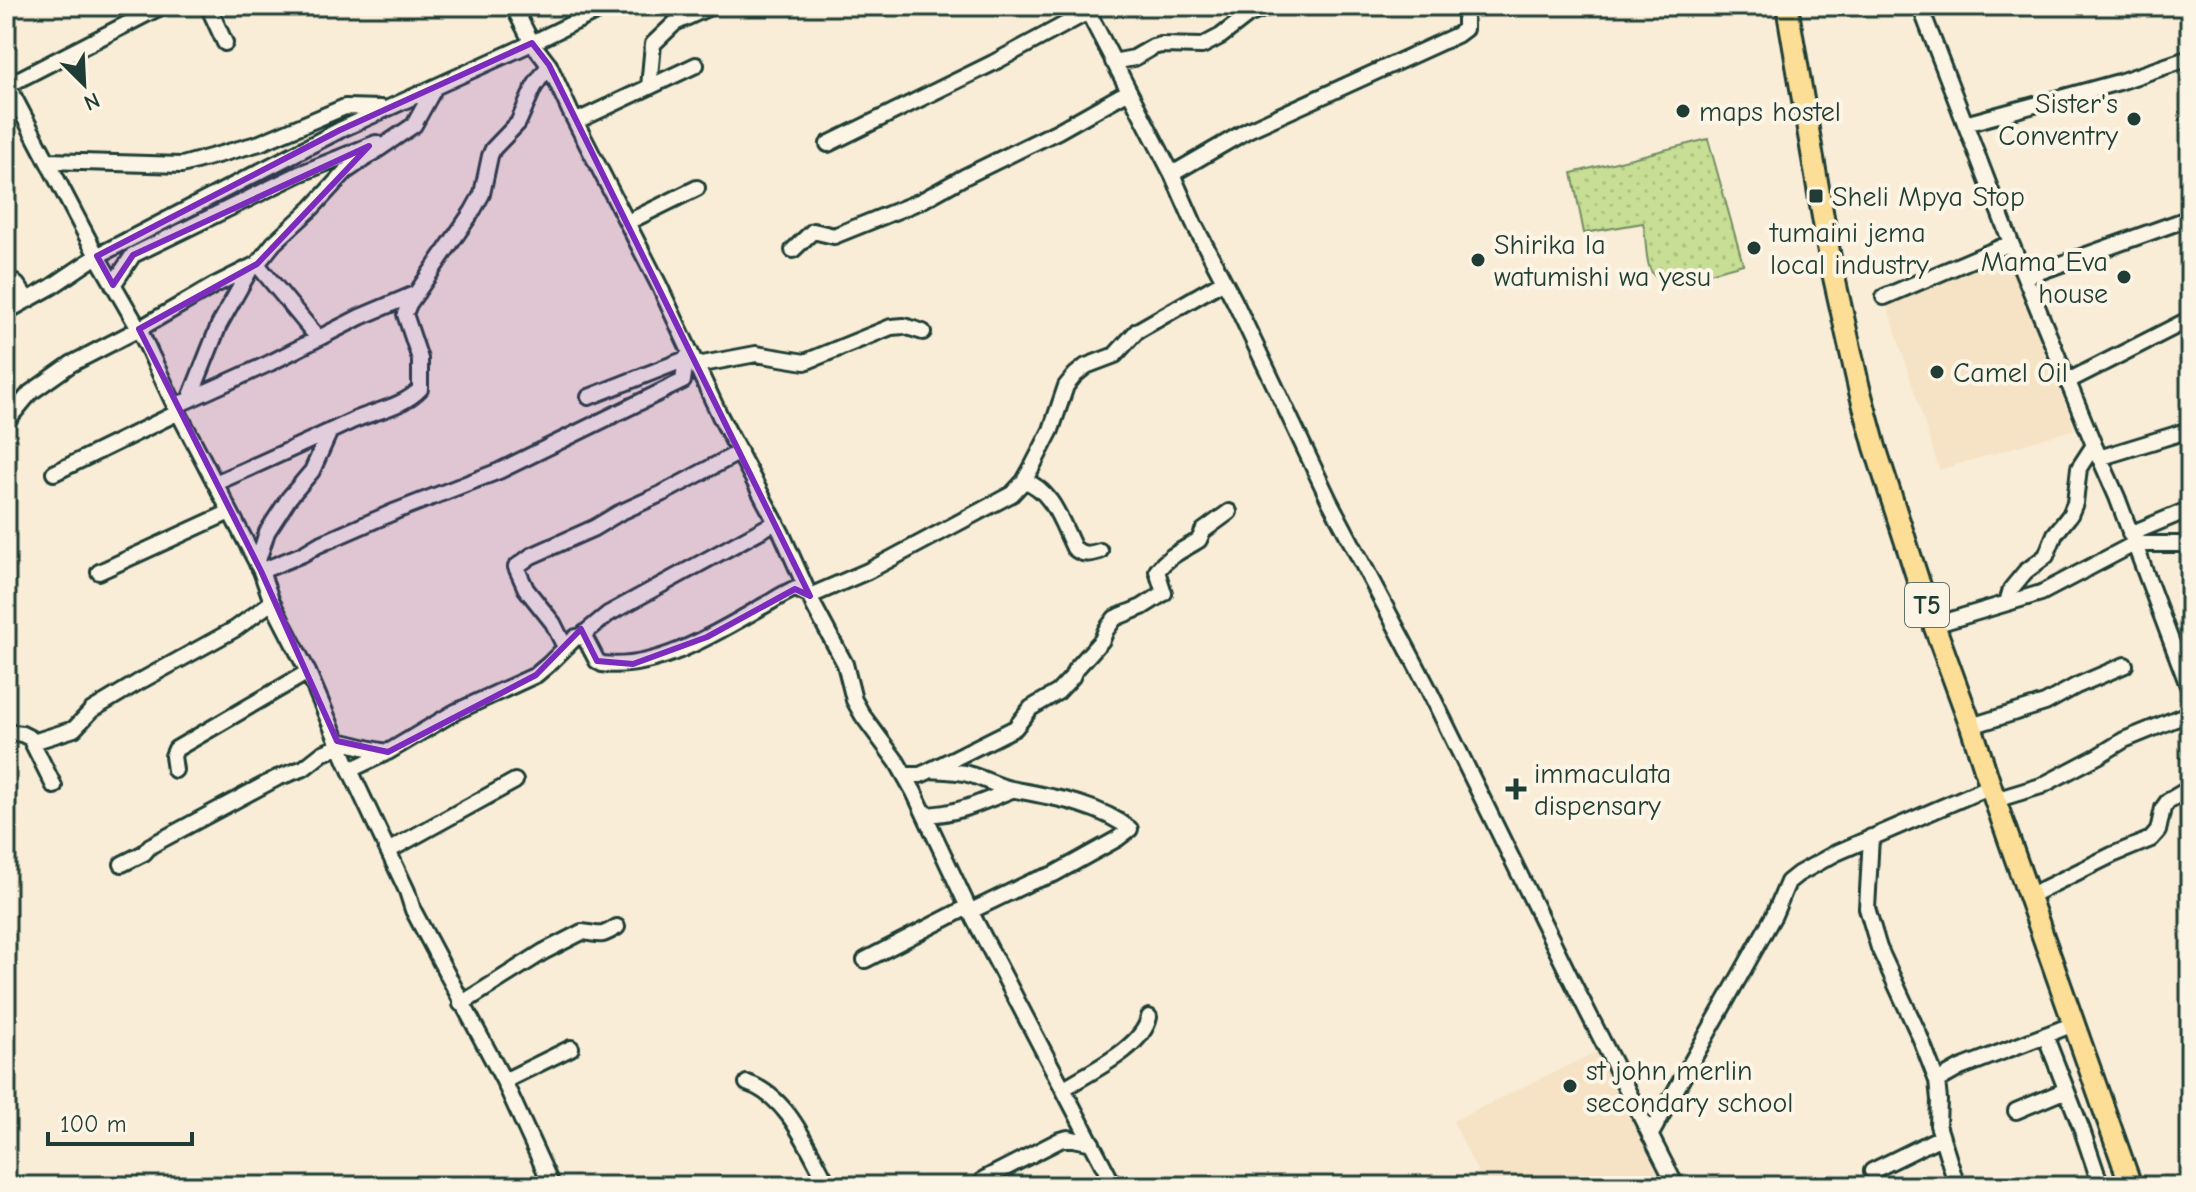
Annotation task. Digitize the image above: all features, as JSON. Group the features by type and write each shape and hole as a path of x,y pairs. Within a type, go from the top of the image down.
{"highway":[{"name":"T5","path":"1787,6 1831,264 1875,447 1934,625 2131,1186"}],"street":[{"path":"162,6 7,83 97,256 139,329 259,567 272,602 308,672 350,770 370,808 413,910 504,1081 552,1186"},
{"path":"208,6 225,43"},
{"path":"513,6 532,43 549,65 628,222 691,358 776,522 845,664 854,700 905,775 970,909 1114,1186"},
{"path":"6,312 97,256 340,130 608,6"},
{"path":"649,87 653,44 675,23 712,6"},
{"path":"1113,62 1134,58 1161,45 1202,46 1248,15 1271,6"},
{"path":"1172,174 1248,130 1457,35 1465,29 1465,6"},
{"path":"1920,6 2011,243 2186,665 2190,691"},
{"path":"828,144 993,63 1087,9 1172,174 1330,502 1426,684 1676,1186"},
{"path":"1965,124 2119,82 2190,58"},
{"path":"215,483 412,397 420,389 420,359 405,314 472,212 482,194 493,149 518,123 534,87 549,65"},
{"path":"577,121 696,65"},
{"path":"190,398 219,325 254,266 345,172 414,125 435,87"},
{"path":"793,250 813,231 834,236 921,201 1129,91"},
{"path":"48,161 182,165 260,143 345,107 386,109"},
{"path":"113,285 133,255 299,174 402,133"},
{"path":"628,222 697,188"},
{"path":"2025,277 2190,218"},
{"path":"1884,297 2011,243"},
{"path":"254,266 318,338"},
{"path":"6,422 30,393 71,364 254,266"},
{"path":"6,276 28,300"},
{"path":"580,637 587,641 597,661 602,664 633,664 671,653 707,637 792,590 810,596 868,571 993,505 1012,494 1024,481 1051,430 1066,386 1075,375 1086,366 1115,355 1137,331 1224,281"},
{"path":"54,473 177,409 190,398 417,293"},
{"path":"2068,381 2190,319"},
{"path":"589,397 691,358 756,354 805,362 891,327 904,326 923,332"},
{"path":"259,567 303,554 396,511 499,471 640,403 683,381 691,358"},
{"path":"2007,603 2011,589 2025,572 2046,556 2055,534 2070,515 2075,503 2079,468 2097,452 2190,430"},
{"path":"259,567 267,532 289,498 312,471 330,431"},
{"path":"565,647 553,623 526,589 516,567 531,556 594,528 740,452"},
{"path":"1024,481 1046,495 1074,548 1087,554 1100,551"},
{"path":"1934,625 2041,593 2190,509"},
{"path":"99,572 230,512"},
{"path":"905,775 920,775 932,770 1015,728 1031,708 1058,692 1072,677 1102,640 1115,618 1142,607 1164,593 1157,571 1163,563 1199,540 1203,531 1229,512"},
{"path":"350,770 388,752 455,712 536,675 572,639 580,637 608,614 776,522"},
{"path":"2132,539 2190,544"},
{"path":"33,742 74,729 92,710 235,629 272,602"},
{"path":"1971,726 2045,703 2125,665"},
{"path":"175,770 173,756 176,749 308,672"},
{"path":"1650,1136 1774,915 1788,882 1798,874 1871,837 1993,793 2041,786 2124,740 2190,713"},
{"path":"6,732 27,735 54,786"},
{"path":"122,864 222,807 277,778 304,768 339,744 388,752"},
{"path":"865,960 970,909 1054,874 1130,829 1102,811 1012,789 965,773 932,770"},
{"path":"388,851 515,781"},
{"path":"2029,896 2151,839 2158,831 2163,808 2168,801 2190,788"},
{"path":"925,815 962,810 1012,789"},
{"path":"1871,837 1867,908 1879,948 1937,1081 1938,1125 1957,1186"},
{"path":"461,1004 582,932 595,936 617,927"},
{"path":"1063,1089 1140,1037 1149,1017"},
{"path":"1937,1081 1960,1068 2074,1024"},
{"path":"2045,1035 2101,1186"},
{"path":"504,1081 571,1048"},
{"path":"747,1083 763,1088 789,1117 829,1186"},
{"path":"2016,1111 2066,1090"},
{"path":"1872,1171 1941,1137"},
{"path":"984,1179 1060,1140 1068,1138 1092,1143"}],"highlighted area":[{"path":"532,43 549,65 810,596 795,589 707,637 633,664 597,661 581,629 536,675 388,752 337,741 261,571 139,329 257,264 369,146 133,255 113,285 97,256 340,130"}],"shaded area":[{"path":"2005,251 2075,429 1939,470 1886,301"},
{"name":"st john merlin secondary school","path":"1598,1051 1664,1186 1484,1186 1453,1121"}],"green space":[{"path":"1708,139 1743,264 1669,284 1660,281 1650,268 1643,223 1584,233 1572,173"}],"place":[{"name":"maps hostel","path":"1683,111"},
{"name":"Sister's Conventry","path":"2134,119"},
{"name":"Sheli Mpya Stop","path":"1816,196"},
{"name":"tumaini jema local industry","path":"1754,248"},
{"name":"Shirika la watumishi wa yesu","path":"1478,260"},
{"name":"Mama Eva house","path":"2124,277"},
{"name":"Camel Oil","path":"1937,372"},
{"name":"immaculata dispensary","path":"1516,789"},
{"name":"st john merlin secondary school","path":"1570,1086"}]}
